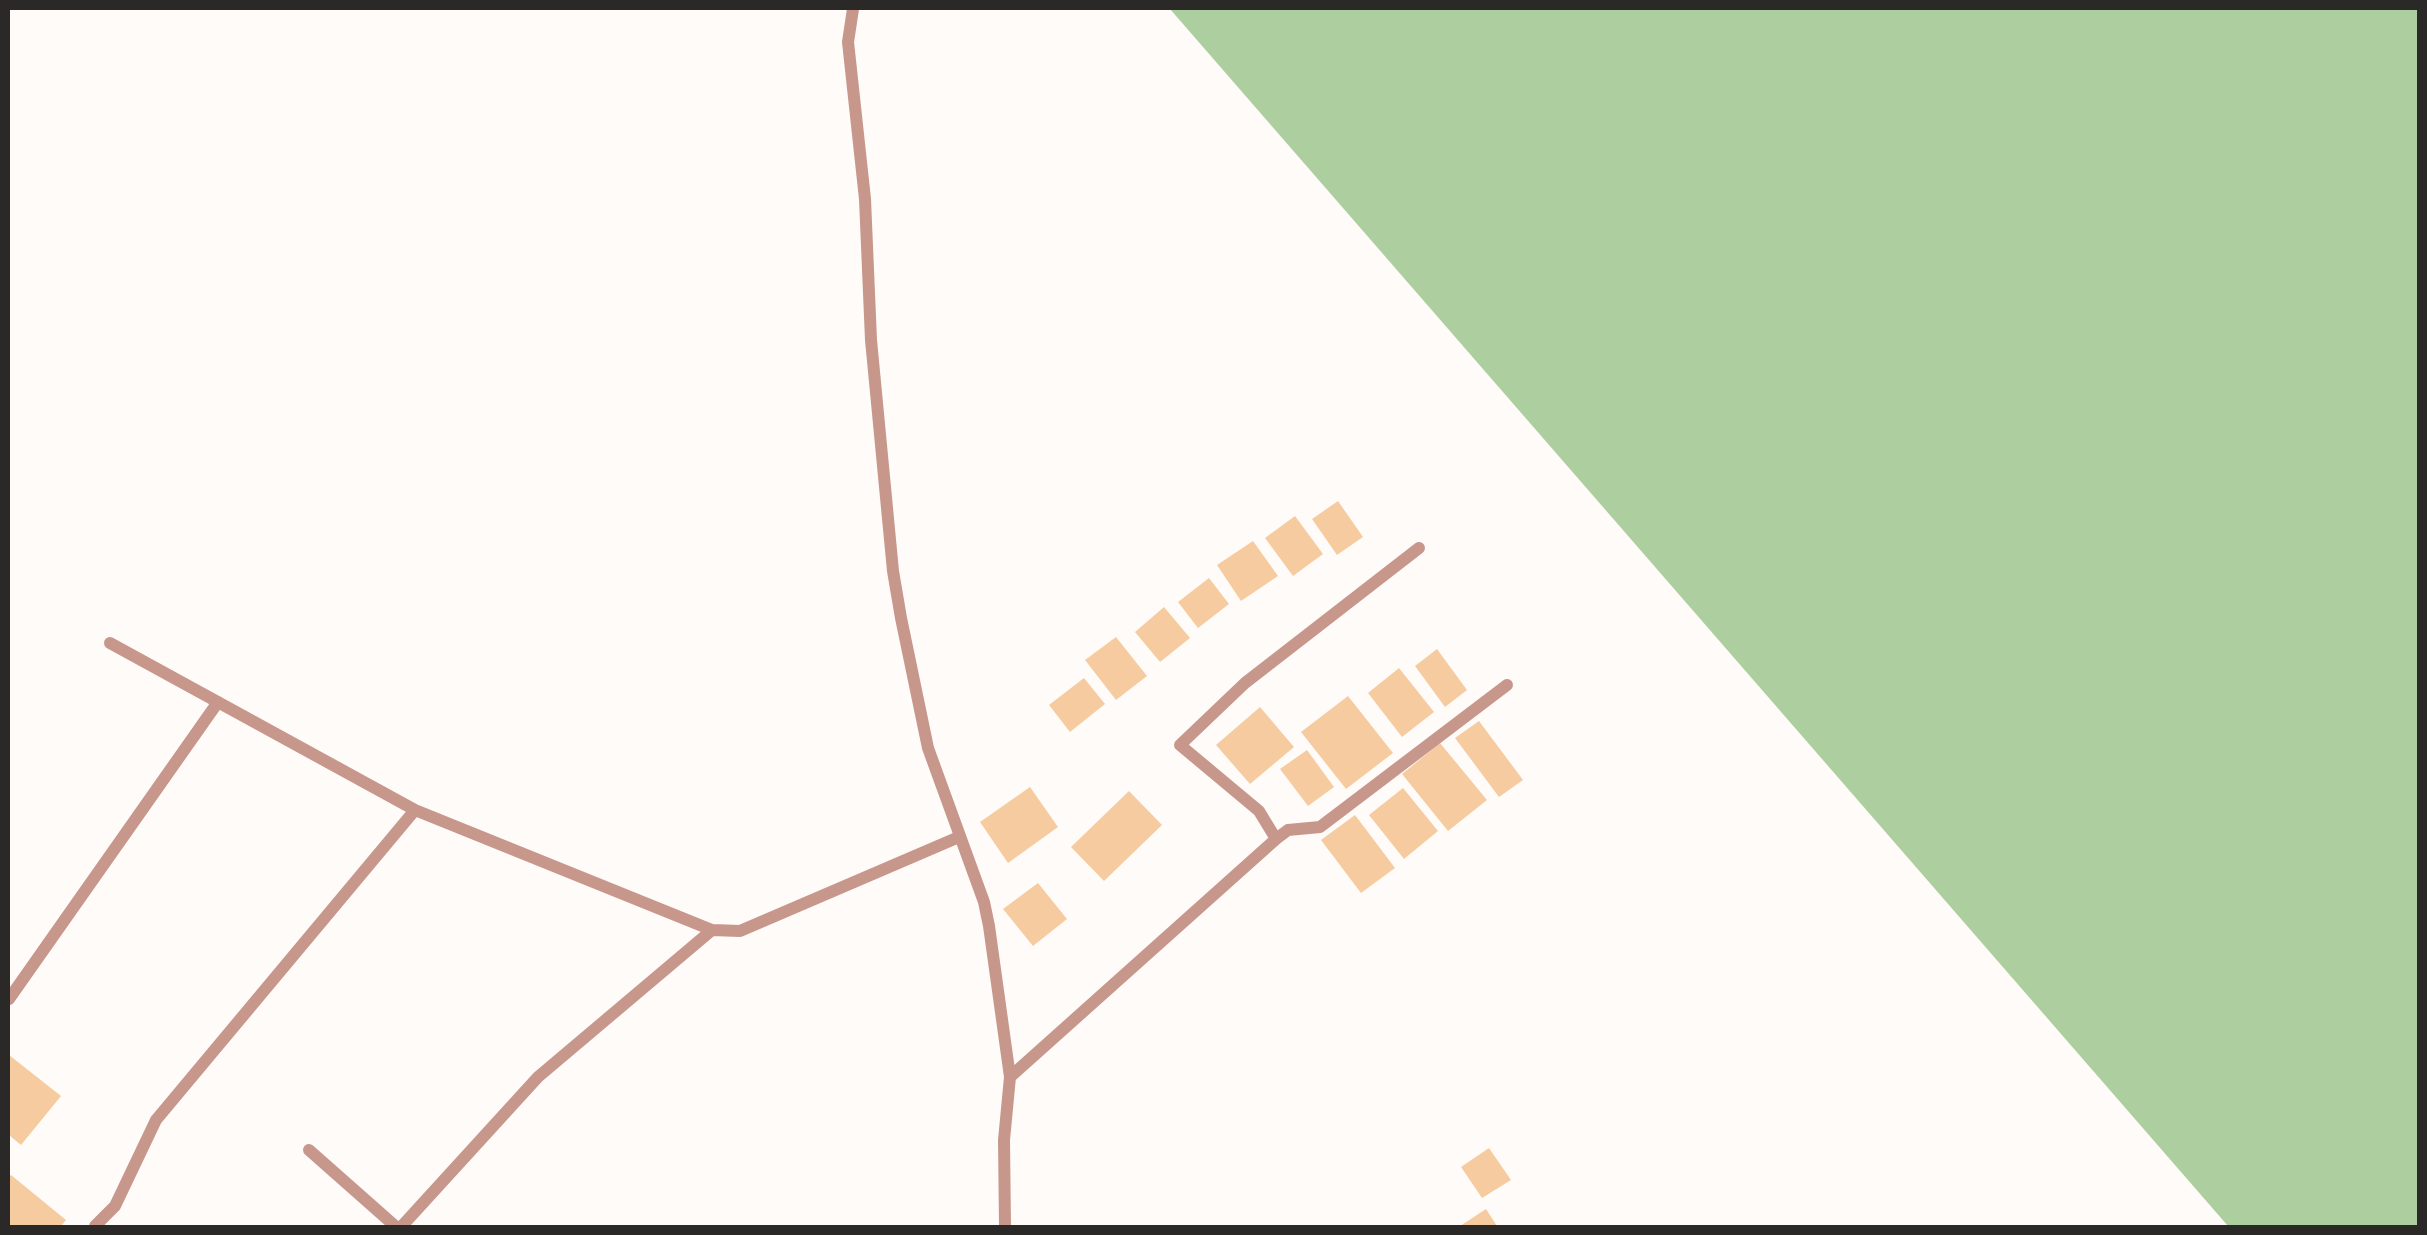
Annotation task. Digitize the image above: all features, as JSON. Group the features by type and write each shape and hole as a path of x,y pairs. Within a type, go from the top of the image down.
{"street":[{"path":"853,9 848,42 866,199 871,340 893,571 928,748 984,902 987,918 1010,1077 1004,1140 1005,1226"},
{"path":"1276,839 1259,811 1180,745 1245,683 1419,548"},
{"path":"110,644 415,810 712,930 740,931 960,837"},
{"path":"1010,1077 1276,839 1288,830 1320,827 1507,685"},
{"path":"9,999 218,702"},
{"path":"95,1226 115,1206 156,1120 415,810"},
{"path":"402,1226 538,1077 712,930"},
{"path":"309,1150 395,1226"}],"green space":[{"path":"1170,9 2418,9 2418,1226 2228,1226"}],"building":[{"path":"1338,501 1363,537 1337,555 1312,519"},
{"path":"1295,516 1323,554 1293,576 1265,538"},
{"path":"1253,541 1278,576 1241,601 1217,565"},
{"path":"1209,578 1229,604 1198,628 1178,602"},
{"path":"1164,607 1190,638 1160,662 1135,632"},
{"path":"1116,637 1147,676 1116,700 1085,660"},
{"path":"1437,649 1467,690 1445,707 1415,666"},
{"path":"1399,668 1434,712 1402,737 1368,693"},
{"path":"1084,678 1105,704 1070,732 1049,705"},
{"path":"1348,696 1393,753 1346,789 1301,732"},
{"path":"1260,707 1294,747 1250,784 1216,745"},
{"path":"1479,721 1523,780 1499,797 1455,738"},
{"path":"1440,743 1487,800 1448,831 1402,774"},
{"path":"1307,750 1334,787 1308,806 1280,769"},
{"path":"1030,787 1058,827 1008,863 980,822"},
{"path":"1403,788 1438,831 1404,859 1369,815"},
{"path":"1129,791 1162,825 1104,881 1071,847"},
{"path":"1355,815 1395,868 1361,893 1321,840"},
{"path":"1038,883 1067,919 1033,946 1003,909"},
{"path":"9,1055 61,1096 21,1145 9,1135"},
{"path":"1489,1148 1511,1180 1482,1198 1461,1167"},
{"path":"11,1175 66,1220 61,1226 9,1226 9,1177"},
{"path":"1486,1209 1497,1226 1460,1226"}]}
